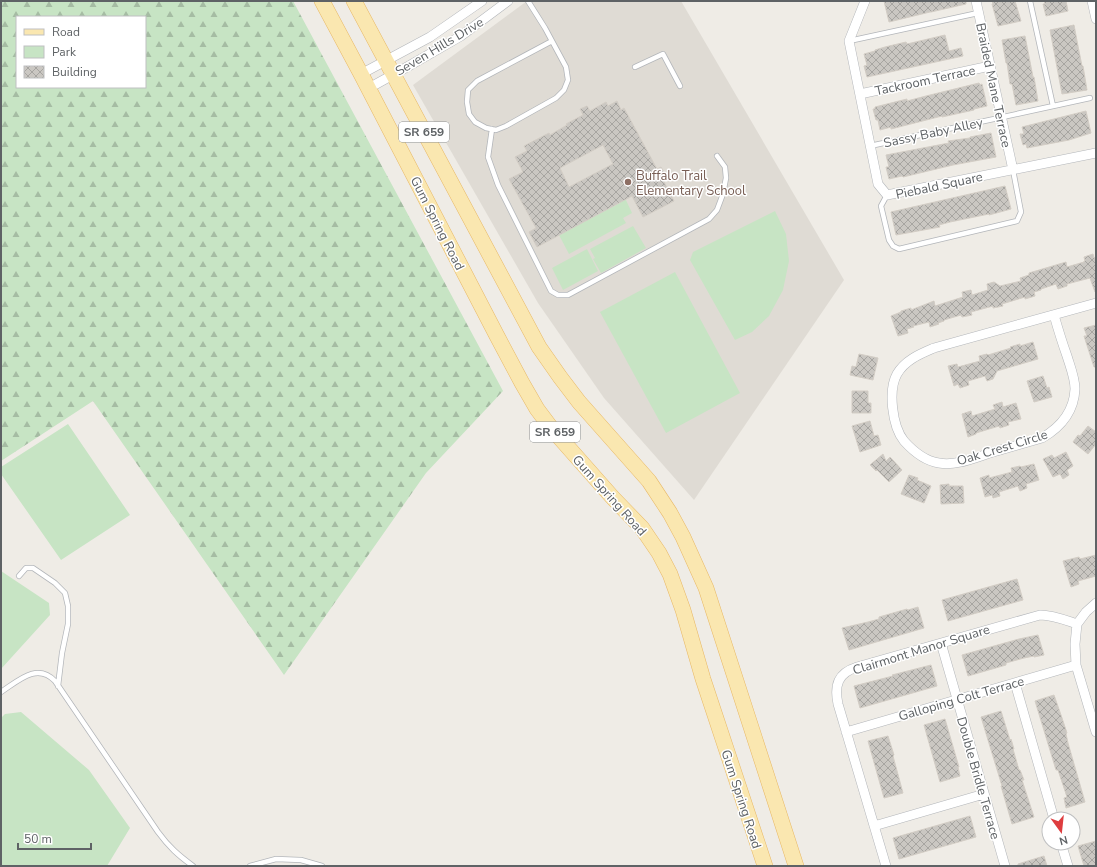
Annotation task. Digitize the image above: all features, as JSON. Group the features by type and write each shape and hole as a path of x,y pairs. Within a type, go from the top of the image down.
{"main road":[{"name":"Gum Spring Road","path":"322,1 369,88 497,336 537,409 552,429 613,498 642,528 659,553 670,574 683,610 705,687 765,866"},
{"name":"SR 659","path":"354,1 479,232 539,347 579,402 649,481 670,513 683,537 706,588 796,866"}],"street":[{"name":"Seven Hills Drive","path":"361,74 430,37 482,1"},
{"name":"Seven Hills Drive","path":"369,88 461,36 508,1"},
{"path":"849,41 865,1"},
{"name":"Braided Mane Terrace","path":"976,1 1013,170"},
{"path":"1092,1 1096,20"},
{"name":"Piebald Square","path":"849,41 878,184 887,195 1096,153"},
{"name":"Tackroom Terrace","path":"860,94 990,66"},
{"name":"Oak Crest Circle","path":"1054,315 1073,376 1075,388 1072,406 1064,420 1052,432 1042,438 954,463 940,463 924,458 904,440 897,426 892,403 892,390 897,374 907,362 918,354 934,348 1096,303"},
{"path":"1096,603 1086,612 1078,624 1075,644 1076,665 1096,732"},
{"name":"Clairmont Manor Square","path":"886,866 836,697 837,683 840,678 850,669 1040,615 1058,617 1078,624"},
{"name":"Double Bridle Terrace","path":"941,643 1005,866"},
{"name":"Galloping Colt Terrace","path":"846,732 1076,665"},
{"path":"1014,683 1052,811"},
{"path":"874,826 984,794"},
{"path":"1063,851 1068,866"}],"lane":[{"path":"528,1 552,41 566,67 568,80 564,90 556,98 496,130 486,128 475,122 469,114 467,102 468,90 476,81 552,41"},
{"path":"1030,1 1053,106"},
{"path":"849,41 978,13"},
{"path":"635,67 663,54 680,86"},
{"name":"Sassy Baby Alley","path":"870,146 1090,98"},
{"path":"492,129 488,157 498,186 551,291 558,295 568,295 709,219 717,210 723,194 726,178 725,167 717,156"},
{"path":"887,195 881,206 889,240 893,246 899,249 1017,221 1021,212 1013,170"},
{"path":"19,576 26,568 33,568 55,583 65,593 68,606 68,624 62,653 58,686"},
{"path":"1,692 28,674 40,673 50,675 161,837 169,846 194,866"},
{"path":"250,866 276,859 301,860 322,866"}],"shaded area":[{"name":"Buffalo Trail Elementary School","path":"527,1 681,1 844,280 694,500 604,398 538,303 413,85"}],"green space":[{"path":"1,1 293,1 503,391 426,473 284,675 93,401 1,461"},
{"path":"625,198 632,213 623,218 626,223 569,254 559,235 620,203 620,201"},
{"path":"775,211 786,234 789,261 783,290 769,316 752,332 735,340 690,260 693,252"},
{"path":"633,226 646,248 601,273 593,259 595,258 590,249"},
{"path":"587,249 598,271 563,290 552,268"},
{"path":"675,272 740,393 666,433 600,312"},
{"path":"68,424 130,515 61,560 1,474 1,467"},
{"path":"1,571 49,603 50,615 1,669"},
{"path":"21,712 89,770 130,828 107,866 1,866 1,718 5,714"}],"building":[{"path":"884,1 966,1 966,4 889,22"},
{"path":"992,1 1015,1 1021,21 998,26"},
{"path":"1044,1 1066,1 1068,11 1046,16 1043,4 1045,4"},
{"path":"1074,25 1087,90 1062,94 1050,30"},
{"path":"945,35 949,51 961,48 963,56 867,77 864,66 867,65 864,54 906,42 907,44"},
{"path":"1025,36 1038,101 1016,105 1012,84 1010,84 1002,40"},
{"path":"979,83 980,85 982,84 987,106 891,129 891,127 880,130 878,120 876,120 873,109 875,109 875,107 907,99 907,101"},
{"name":"Buffalo Trail Elementary School","path":"617,101 621,110 624,108 657,169 661,167 668,179 664,182 674,201 643,217 632,196 537,247 529,232 536,228 509,179 523,172 515,157 527,151 524,146 549,133 550,135 583,115 580,109 587,106 590,111 606,102 608,106","holes":["603,145 613,164 569,187 560,168"]},
{"path":"1086,111 1091,133 1069,140 1027,148 1026,144 1023,145 1020,134 1024,134 1022,127"},
{"path":"991,133 996,157 889,179 886,167 889,167 886,155"},
{"path":"1005,186 1011,209 989,215 950,222 939,225 940,227 896,235 891,212"},
{"path":"1093,254 1094,258 1096,257 1096,292 1090,278 1067,284 1067,286 1058,289 1056,284 1034,292 1035,296 1025,299 1025,297 1002,304 1003,306 993,308 993,306 971,312 972,315 962,317 961,315 944,320 938,323 939,324 930,327 929,322 913,326 914,327 907,329 908,333 898,336 891,316 901,311 911,308 911,310 934,301 935,306 963,297 962,292 971,290 972,295 988,290 987,284 994,282 1000,286 1021,281 1020,278 1029,275 1029,273 1066,262 1067,267 1084,262 1084,257"},
{"path":"1096,325 1096,367 1094,367 1084,336 1087,336 1084,328"},
{"path":"1033,342 1038,359 997,371 993,379 987,381 985,376 968,381 969,385 960,388 958,384 954,386 948,366 957,364 958,367 980,361 979,356 988,355 1020,344 1020,346"},
{"path":"859,354 878,358 873,380 850,375 852,366 856,367"},
{"path":"1043,376 1052,397 1034,402 1027,381"},
{"path":"852,391 868,391 868,403 871,403 871,413 852,413"},
{"path":"1002,402 1003,407 1016,403 1021,419 1008,422 1009,425 1000,428 999,426 968,437 962,414 971,411 972,416 995,409 993,405"},
{"path":"870,421 874,436 878,435 881,445 860,452 852,426"},
{"path":"1088,426 1096,432 1096,444 1088,454 1073,442"},
{"path":"1066,452 1073,466 1067,470 1069,475 1063,479 1060,474 1053,477 1043,459 1052,455 1054,458"},
{"path":"883,454 886,461 890,457 902,470 889,482 870,465"},
{"path":"1034,464 1039,480 1026,484 1027,488 1020,491 1018,486 999,492 1000,496 993,498 992,495 985,497 980,478 989,475 989,478 1012,472 1011,468"},
{"path":"909,475 918,478 917,480 931,486 924,503 901,494"},
{"path":"949,484 949,486 963,486 964,503 941,504 940,485"},
{"path":"1096,555 1096,576 1078,581 1079,584 1071,587 1063,561"},
{"path":"1017,579 1023,600 948,621 942,600"},
{"path":"918,607 924,628 849,650 842,628"},
{"path":"1038,635 1044,655 1024,658 968,676 962,655"},
{"path":"931,665 937,686 860,708 854,686"},
{"path":"1054,695 1067,733 1068,743 1085,802 1066,808 1064,798 1067,797 1058,770 1056,770 1035,701"},
{"path":"1001,711 1010,740 1011,739 1019,770 1024,780 1022,780 1034,817 1012,824 981,717"},
{"path":"945,719 959,767 960,776 940,782 924,725"},
{"path":"888,736 903,793 884,798 868,741"},
{"path":"970,816 976,837 899,859 893,838"},
{"path":"1096,841 1096,866 1084,866 1080,851 1081,851 1081,845"},
{"path":"1044,856 1047,866 1018,866 1018,864"}],"place":[{"name":"Buffalo Trail Elementary School","path":"628,182"}]}
